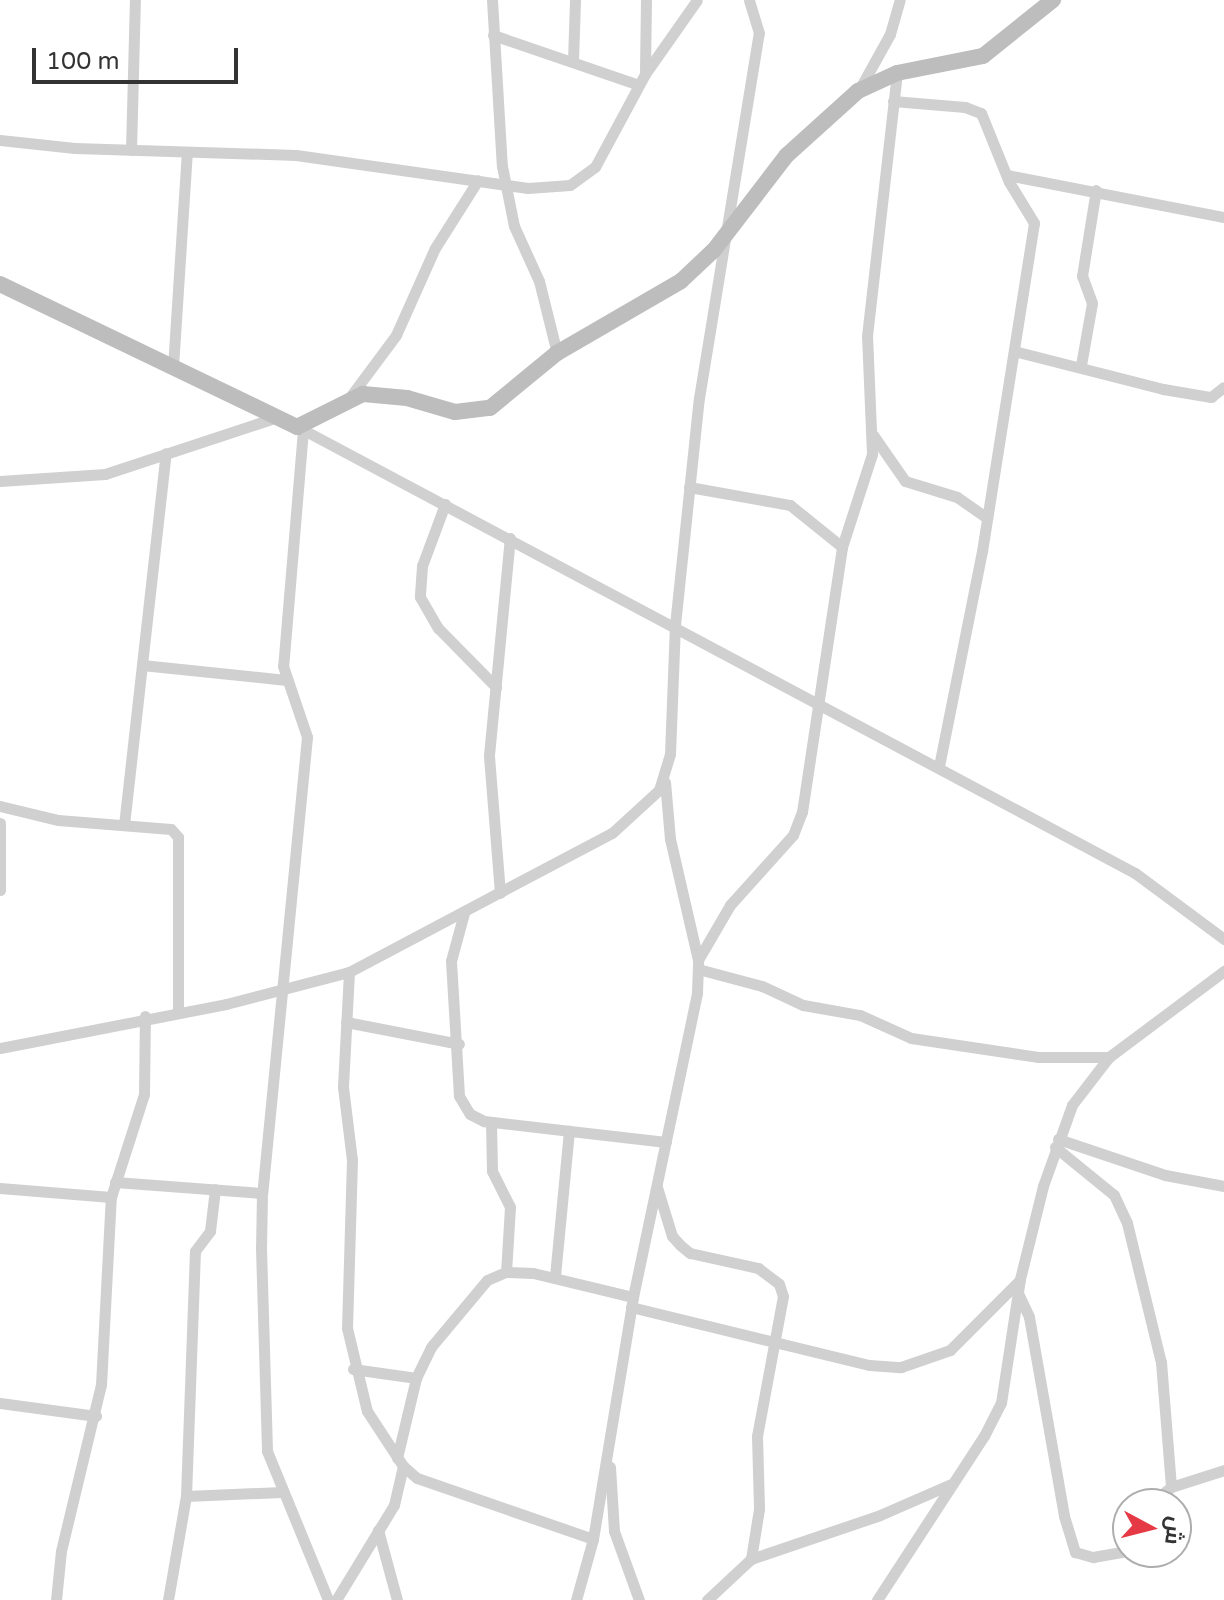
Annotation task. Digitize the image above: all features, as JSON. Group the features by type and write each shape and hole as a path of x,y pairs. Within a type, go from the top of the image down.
{"street":[{"path":"131,150 135,0"},
{"path":"492,0 497,133 505,183 514,226 539,281 557,353"},
{"path":"573,61 575,0"},
{"path":"642,79 646,0"},
{"path":"0,140 187,153 296,155 543,190 583,178 595,167 642,79 697,0"},
{"path":"576,1600 593,1539 632,1302 691,1036 698,964 670,839 665,777 673,720 675,625 689,487 759,33 749,0"},
{"path":"858,91 890,34 900,0"},
{"path":"350,397 382,394 455,412 482,410 501,402 557,353 681,281 727,234 786,156 858,91 897,73 983,56 1053,0"},
{"path":"493,35 642,79"},
{"path":"698,964 730,905 798,826 842,547 869,470 873,435 867,336 897,73"},
{"path":"893,101 965,107 981,113 1007,175 1034,223 987,518 939,766"},
{"path":"173,367 187,153"},
{"path":"1007,175 1224,217"},
{"path":"300,428 350,397 396,335 435,248 478,180"},
{"path":"1081,365 1092,303 1082,276 1096,190"},
{"path":"0,284 300,428 818,701 1135,873 1224,939"},
{"path":"1014,351 1211,397 1224,387"},
{"path":"0,481 83,478 277,417"},
{"path":"300,428 287,574 286,680 307,737 285,991 262,1193 267,1451 328,1600"},
{"path":"873,435 905,481 957,497 987,518"},
{"path":"124,825 166,453"},
{"path":"689,487 790,505 842,547"},
{"path":"445,504 422,566 420,597 438,628 496,687"},
{"path":"500,893 489,795 510,538"},
{"path":"142,665 286,680"},
{"path":"0,1048 145,1016 285,991 349,972 612,833 647,806 665,777"},
{"path":"0,806 58,820 171,829 178,837 178,1012"},
{"path":"0,823 0,890"},
{"path":"464,913 451,961 463,1106 491,1122 666,1142"},
{"path":"698,964 762,986 803,1005 860,1015 911,1038 1038,1057 1109,1057"},
{"path":"877,1600 1001,1403 1020,1279 1057,1143 1084,1086 1109,1057 1224,971"},
{"path":"349,972 343,1087 352,1160 346,1282 353,1369 367,1411 400,1462 442,1489 593,1539"},
{"path":"56,1600 61,1551 96,1416 104,1360 111,1197 144,1094 145,1016"},
{"path":"346,1022 459,1044"},
{"path":"491,1122 492,1171 510,1207 506,1272"},
{"path":"555,1276 569,1131"},
{"path":"1057,1143 1165,1175 1224,1186"},
{"path":"1057,1143 1114,1195 1127,1223 1161,1362 1171,1487 1224,1470"},
{"path":"115,1182 262,1193"},
{"path":"657,1185 672,1236 680,1245 690,1253 758,1268 779,1284 783,1296 757,1436 759,1509 751,1559"},
{"path":"0,1188 111,1197"},
{"path":"168,1600 186,1496 195,1251 210,1231 215,1189"},
{"path":"336,1600 394,1505 416,1378 442,1331 487,1280 506,1272 555,1276 632,1302 776,1343 869,1365 901,1367 950,1350 1020,1279"},
{"path":"1018,1293 1029,1317 1064,1516 1075,1552 1093,1557 1112,1554"},
{"path":"353,1369 416,1378"},
{"path":"0,1403 96,1416"},
{"path":"609,1450 614,1531 639,1600"},
{"path":"707,1600 751,1559 880,1515 952,1483"},
{"path":"186,1496 282,1492"},
{"path":"378,1530 397,1600"}]}
